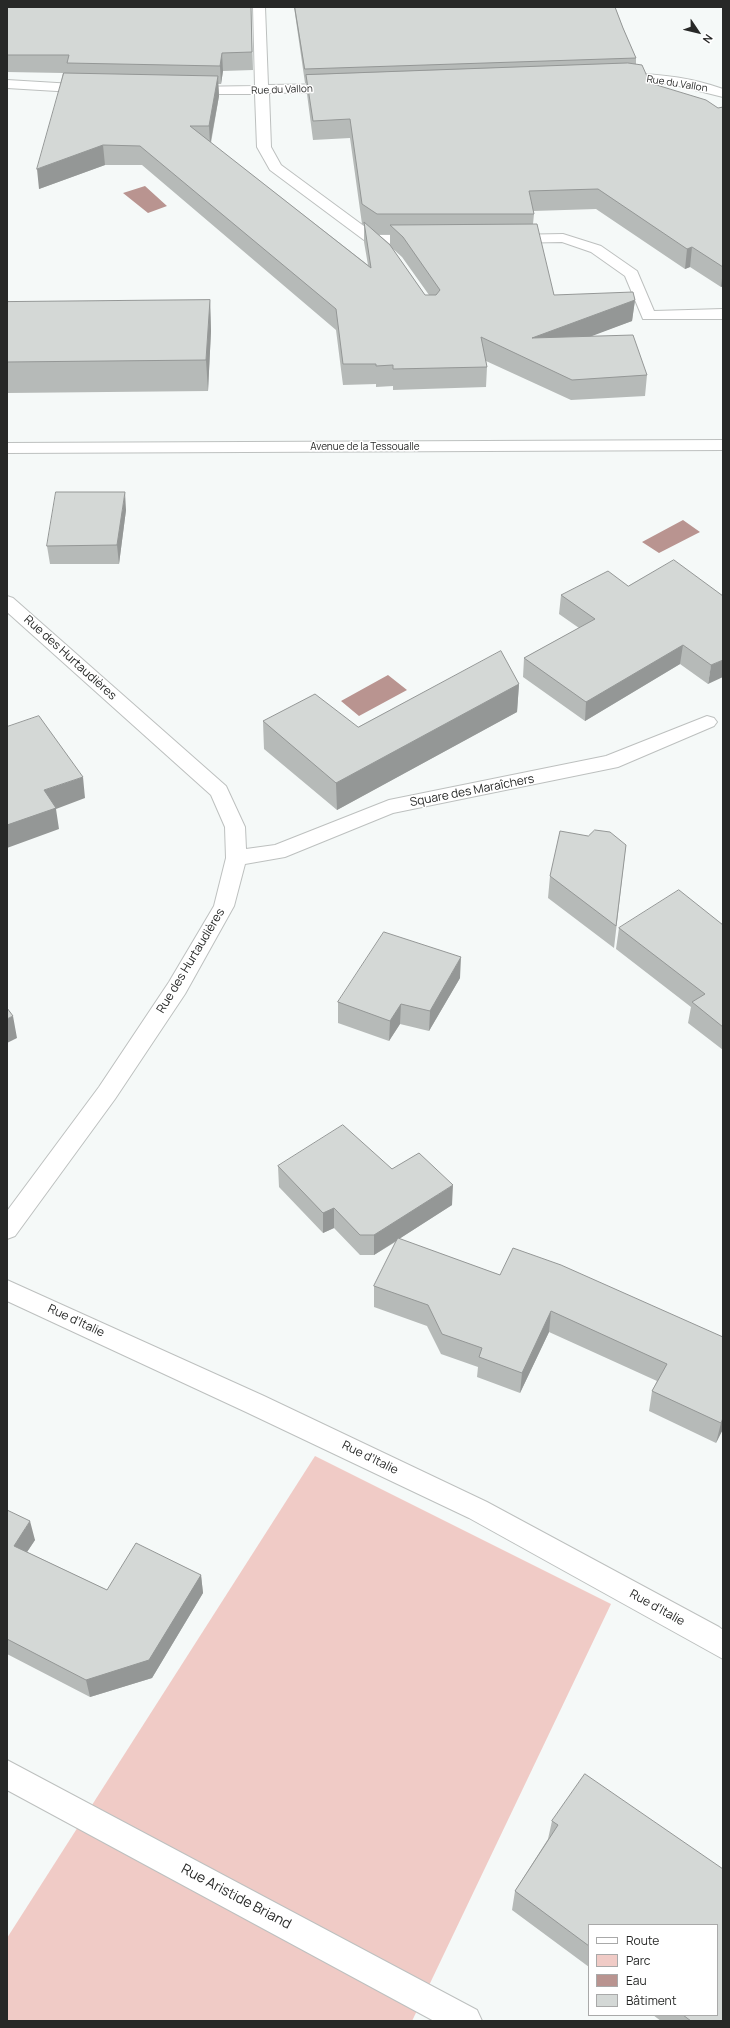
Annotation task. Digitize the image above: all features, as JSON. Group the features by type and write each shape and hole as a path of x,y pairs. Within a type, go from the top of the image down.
{"street":[{"path":"259,7 264,147 275,167 373,240 396,261"},
{"name":"Rue du Vallon","path":"602,78 654,78 686,83 723,92"},
{"path":"7,84 107,89"},
{"name":"Rue du Vallon","path":"178,91 263,91 352,88"},
{"path":"495,239 563,238 596,249 632,274 648,316 723,314"},
{"path":"373,240 434,239"},
{"name":"Avenue de la Tessoualle","path":"7,448 723,445"},
{"name":"Rue des Hurtaudières","path":"7,602 219,791 235,827 236,858 224,906 177,988 107,1093 7,1229"},
{"name":"Square des Maraîchers","path":"236,858 278,852 389,807 611,762 707,722"},
{"name":"Rue d’Italie","path":"7,1290 256,1404 478,1510 709,1636 723,1646"},
{"name":"Rue Aristide Briand","path":"7,1774 466,2021"}],"green space":[{"path":"315,1456 611,1604 412,2021 7,2021 7,1938"}],"water":[{"path":"145,186 167,206 148,213 123,193"},
{"path":"683,520 700,532 659,553 642,542"},
{"path":"388,675 407,690 359,716 341,701"}],"building":[{"path":"7,7 251,7 252,52 222,53 220,66 67,63 69,55 7,55"},
{"path":"295,7 615,7 636,58 305,69"},
{"path":"628,63 642,65 650,83 706,100 718,108 723,107 723,267 692,247 687,249 598,189 529,191 534,214 377,214 362,204 350,119 313,121 306,75"},
{"path":"64,73 218,76 209,126 190,126 371,268 364,222 390,245 425,295 436,295 440,290 403,237 390,225 537,224 554,295 633,292 635,300 532,338 633,335 647,375 572,380 481,337 487,367 393,369 393,365 376,366 376,364 343,364 336,309 140,146 103,145 37,169"},
{"path":"210,300 206,360 7,362 7,302"},
{"path":"56,492 125,492 117,545 47,546"},
{"path":"674,560 723,596 723,660 711,665 683,645 586,702 524,658 595,619 561,595 608,571 628,586"},
{"path":"501,651 519,684 336,783 263,721 315,694 358,727"},
{"path":"39,716 83,777 44,790 56,808 7,825 7,727"},
{"path":"595,830 610,832 626,845 616,926 550,876 560,831 588,836"},
{"path":"679,890 723,925 723,1027 692,1002 705,994 619,928"},
{"path":"384,932 461,957 430,1011 401,1004 390,1021 338,1002"},
{"path":"7,1008 13,1016 7,1019"},
{"path":"343,1125 392,1169 419,1153 453,1185 374,1235 360,1235 334,1208 323,1213 278,1166"},
{"path":"398,1238 500,1275 513,1248 561,1265 723,1337 723,1418 721,1423 652,1391 667,1364 551,1311 522,1373 479,1357 482,1348 442,1334 428,1305 374,1286"},
{"path":"7,1510 30,1521 14,1546 107,1590 136,1543 201,1575 149,1660 86,1680 7,1639"},
{"path":"585,1774 723,1869 723,2021 691,2021 684,2016 718,2016 718,1924 588,1924 588,1945 515,1891 558,1825 552,1821"}]}
